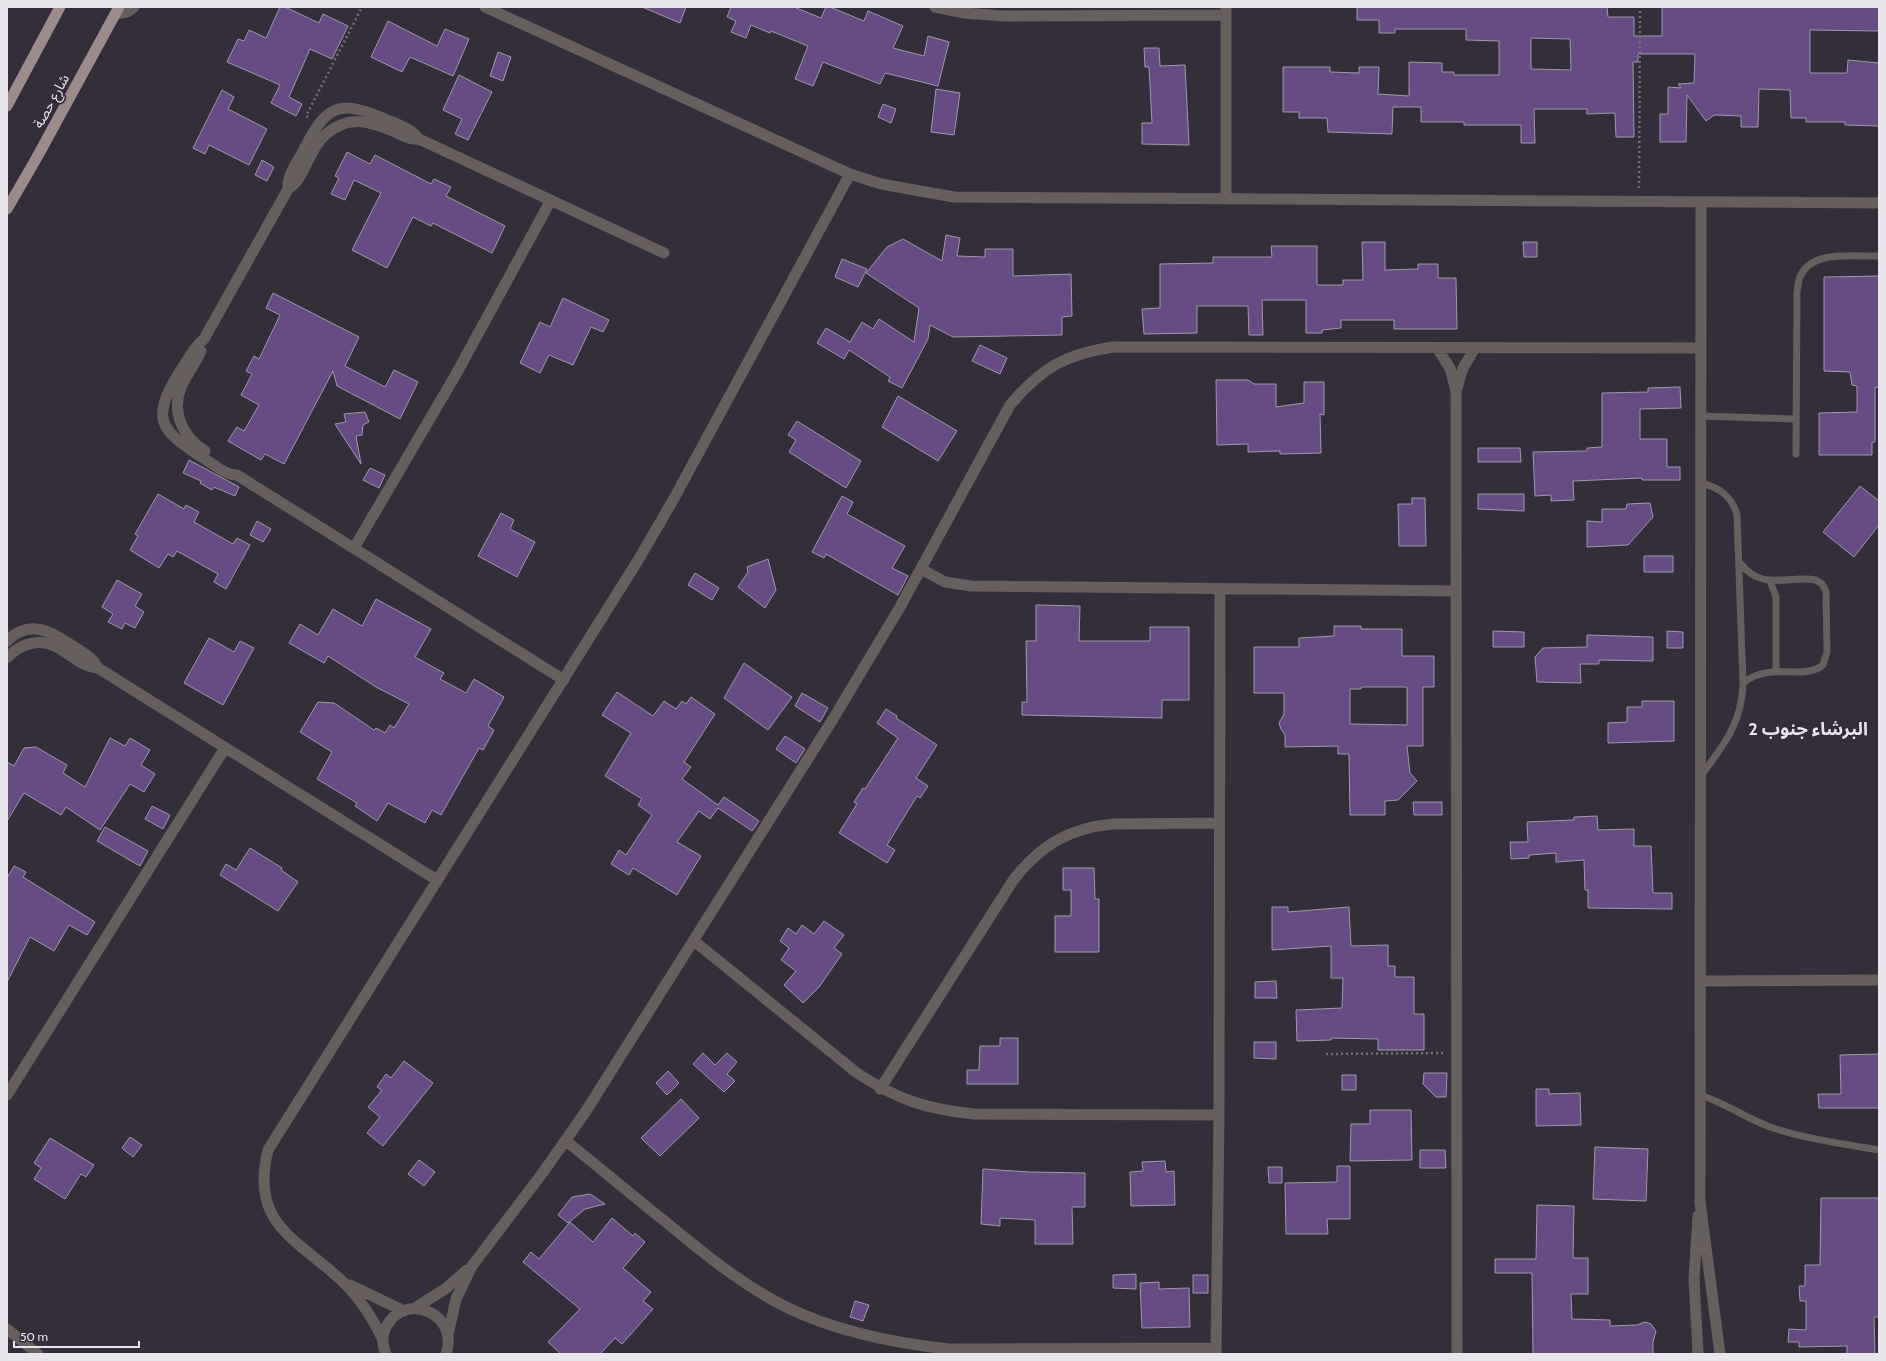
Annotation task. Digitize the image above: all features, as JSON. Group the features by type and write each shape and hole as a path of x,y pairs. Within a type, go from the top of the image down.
{"main road":[{"path":"7,106 60,7"},
{"name":"شارع حصة","path":"7,209 117,11"}],"street":[{"path":"117,11 128,12 134,7"},
{"path":"485,7 850,174 881,184 954,198 1639,200 1700,202 1879,203"},
{"path":"938,7 1003,16 1226,11 1226,199"},
{"path":"288,189 289,177 318,123 328,115 342,108 358,108 410,130 419,139"},
{"path":"564,680 237,475 226,472 180,443 168,430 164,422 163,405 165,397 193,351 204,339 288,189 296,181 322,138 338,126 358,121 368,122 408,138 419,139 664,253"},
{"path":"384,1350 376,1326 360,1300 339,1278 279,1226 267,1203 263,1190 263,1170 268,1150 633,568 672,502 850,174"},
{"path":"354,548 455,376 551,200"},
{"path":"1698,1354 1694,1300 1694,1266 1700,1202 1700,202"},
{"path":"204,339 200,354 178,395 178,414 185,432 191,440 230,466 237,475"},
{"path":"449,1347 456,1299 472,1266 566,1141 694,941 856,682 921,569 1010,405 1026,386 1045,370 1066,359 1089,351 1113,347 1700,348"},
{"path":"1437,348 1450,368 1456,391 1457,1354"},
{"path":"1456,391 1463,368 1475,348"},
{"path":"921,569 945,582 971,586 1456,591"},
{"path":"566,1141 714,1262 749,1286 786,1307 865,1336 907,1345 949,1349 1216,1351 1219,1115 1220,589"},
{"path":"7,641 12,635 22,631 32,628 42,629 52,633 89,656 98,668"},
{"path":"7,658 19,647 39,642 59,647 86,665 98,668 437,880"},
{"path":"7,1095 225,748"},
{"path":"880,1089 1014,878 1036,854 1064,836 1096,825 1219,823"},
{"path":"694,941 857,1073 880,1089 910,1102 942,1111 974,1114 1219,1115"},
{"path":"1700,980 1879,980"},
{"path":"1700,1202 1720,1354"},
{"path":"384,1350 384,1331 395,1315 415,1308 445,1289 472,1266"},
{"path":"339,1278 371,1296 404,1311"},
{"path":"415,1308 430,1312 442,1321 449,1347"},
{"path":"7,1329 38,1354"}],"lane":[{"path":"1796,454 1797,292 1800,278 1808,265 1821,258 1879,256"},
{"path":"1700,416 1796,418"},
{"path":"1700,483 1721,490 1732,501 1735,508 1738,523 1740,563 1743,683 1741,704 1736,724 1726,742 1700,777"},
{"path":"1740,563 1750,574 1770,581 1816,580 1822,584 1826,595 1827,652 1823,665 1811,671 1776,671 1758,674 1743,683"},
{"path":"1770,581 1776,597 1776,671"},
{"path":"1700,1095 1715,1101 1742,1116 1774,1128 1879,1150"}],"path":[{"path":"318,123 306,116 362,7"},
{"path":"1639,200 1640,7"},
{"path":"1326,1054 1456,1053"}],"building":[{"path":"280,7 285,7 319,23 323,14 348,26 332,59 310,49 289,97 302,104 296,116 271,103 280,85 227,62 238,39 244,41 249,30 266,38"},
{"path":"642,7 686,7 680,23"},
{"path":"731,7 794,7 821,18 826,7 830,7 864,21 868,11 903,26 893,48 924,56 928,36 949,42 938,86 885,73 880,84 823,62 813,86 795,79 808,46 771,31 770,33 751,25 746,38 731,32 736,21 727,17"},
{"path":"1357,7 1607,7 1608,17 1634,17 1634,36 1662,36 1662,7 1879,7 1879,31 1810,30 1810,73 1847,73 1848,60 1879,63 1879,126 1845,125 1845,122 1806,122 1806,118 1791,118 1790,90 1759,89 1758,127 1741,127 1741,116 1714,115 1706,121 1687,95 1686,142 1660,142 1660,114 1668,114 1668,87 1681,88 1678,84 1694,83 1695,54 1638,54 1638,62 1633,62 1634,137 1616,137 1615,113 1587,114 1587,109 1534,109 1535,143 1521,143 1521,125 1464,125 1464,122 1421,122 1421,107 1393,107 1392,134 1328,132 1327,118 1299,118 1299,112 1283,112 1283,67 1330,67 1330,72 1359,73 1359,67 1379,67 1378,94 1409,96 1409,62 1442,63 1442,72 1454,72 1454,75 1499,75 1499,41 1466,40 1466,29 1395,29 1395,33 1379,33 1379,20 1357,20","holes":["1531,38 1570,39 1571,70 1531,69"]},
{"path":"388,21 437,46 445,29 469,39 453,76 410,57 402,72 371,57"},
{"path":"1144,48 1159,48 1160,66 1185,65 1189,145 1142,144 1142,123 1152,123 1149,67 1145,67"},
{"path":"498,52 511,57 503,81 490,76"},
{"path":"459,75 492,92 468,140 455,134 462,119 443,110"},
{"path":"936,89 960,93 954,135 931,132"},
{"path":"222,90 234,97 228,109 267,129 249,165 209,145 205,154 193,148"},
{"path":"883,104 896,109 891,123 878,117"},
{"path":"347,152 370,164 375,155 431,184 434,179 451,187 446,196 505,226 492,253 433,223 431,226 413,217 387,268 352,250 381,193 354,180 345,200 331,194 339,178 335,176"},
{"path":"262,160 274,167 267,181 255,175"},
{"path":"946,235 960,238 957,256 985,257 985,249 1013,249 1013,276 1071,274 1072,316 1062,317 1062,335 953,337 930,325 928,339 902,388 888,381 890,377 849,350 844,359 817,343 826,328 850,342 862,322 873,329 879,319 914,342 919,308 866,273 887,247 903,239 942,261"},
{"path":"1362,242 1385,242 1385,270 1418,269 1418,264 1438,264 1438,278 1456,278 1457,329 1394,329 1394,320 1341,320 1341,328 1322,330 1322,333 1306,333 1306,300 1262,300 1263,335 1249,335 1248,306 1197,306 1197,333 1144,334 1142,309 1160,308 1160,264 1213,263 1213,257 1272,257 1271,246 1317,246 1317,285 1343,285 1343,280 1363,280"},
{"path":"1523,242 1537,242 1537,257 1524,257"},
{"path":"842,259 867,269 858,287 835,277"},
{"path":"1879,276 1879,388 1875,387 1875,442 1872,442 1872,455 1819,455 1819,413 1857,412 1857,386 1852,385 1850,372 1824,371 1824,277"},
{"path":"273,293 359,337 345,366 385,387 394,370 418,382 400,419 337,386 333,371 284,464 265,454 261,460 228,441 237,427 244,431 259,405 241,395 252,374 246,371 254,356 259,359 280,315 266,308"},
{"path":"563,298 609,320 603,332 591,327 573,365 549,355 540,373 520,363 540,322 550,327"},
{"path":"980,345 1007,358 1000,374 972,361"},
{"path":"1216,380 1248,380 1254,384 1276,384 1276,407 1304,403 1304,382 1324,382 1324,415 1320,414 1321,453 1280,454 1280,451 1248,452 1248,444 1217,445"},
{"path":"1680,387 1681,408 1640,409 1640,439 1667,439 1667,467 1680,467 1680,480 1642,480 1642,478 1573,481 1574,500 1551,501 1551,495 1535,496 1533,452 1587,451 1587,448 1602,447 1602,393 1648,392 1648,388"},
{"path":"898,396 957,431 938,461 882,427"},
{"path":"365,412 369,422 363,425 362,435 356,436 361,464 335,424 346,422 344,414"},
{"path":"797,421 861,461 846,488 789,452 796,440 788,435"},
{"path":"1478,448 1520,448 1521,462 1478,462"},
{"path":"189,460 239,487 235,496 214,487 212,490 200,483 201,481 183,473"},
{"path":"370,468 385,475 379,488 363,480"},
{"path":"1860,486 1879,501 1879,525 1854,557 1823,532"},
{"path":"158,494 184,509 186,505 199,512 194,522 233,544 237,538 250,545 226,589 214,582 218,574 177,551 173,557 168,554 159,568 130,550 138,536 135,534"},
{"path":"1478,494 1524,494 1524,511 1478,509"},
{"path":"842,496 853,502 847,514 905,546 892,568 908,576 898,595 826,554 824,558 812,552"},
{"path":"1412,498 1425,498 1426,546 1399,546 1398,504 1412,504"},
{"path":"1650,503 1653,517 1628,545 1587,547 1587,521 1602,522 1602,509 1626,509 1627,504"},
{"path":"501,513 514,520 510,529 535,542 517,577 478,556"},
{"path":"257,521 271,529 263,542 250,535"},
{"path":"1644,556 1673,556 1673,572 1644,572"},
{"path":"768,559 776,590 765,608 738,587 748,572 747,567"},
{"path":"695,573 719,588 712,600 688,585"},
{"path":"117,580 142,594 135,606 144,612 135,628 125,623 122,629 108,622 113,614 102,607"},
{"path":"376,599 431,629 415,657 444,673 440,679 466,693 474,679 504,697 488,726 494,730 483,750 479,748 441,815 432,810 425,823 388,803 377,821 355,806 357,803 317,779 332,752 300,732 318,702 334,703 374,730 376,728 385,733 390,725 394,728 409,704 376,687 328,656 324,663 289,643 300,624 318,635 333,609 362,626"},
{"path":"1036,605 1080,606 1079,641 1150,641 1150,627 1189,627 1189,700 1162,700 1162,718 1022,715 1022,702 1027,702 1026,641 1036,641"},
{"path":"1334,626 1361,626 1361,629 1402,629 1402,656 1434,656 1434,687 1423,687 1423,746 1407,746 1410,773 1417,781 1398,800 1385,801 1385,815 1350,815 1349,754 1338,754 1338,746 1285,747 1285,735 1279,723 1284,714 1284,693 1254,693 1254,647 1299,647 1299,638 1334,636","holes":["1361,687 1407,687 1407,725 1350,724 1350,689 1361,689"]},
{"path":"1493,631 1524,632 1524,647 1493,647"},
{"path":"1667,631 1683,632 1683,648 1667,648"},
{"path":"1587,635 1653,637 1653,661 1599,660 1599,664 1580,664 1581,683 1537,682 1535,657 1543,648 1587,647"},
{"path":"209,638 234,652 240,641 254,648 223,705 184,683"},
{"path":"744,663 792,697 768,730 724,698"},
{"path":"617,692 653,716 664,701 676,709 682,701 686,704 691,697 715,714 684,762 691,767 682,779 718,805 724,797 759,821 752,831 718,808 710,819 699,811 677,842 701,856 677,895 633,868 629,875 611,864 619,850 626,855 652,815 638,805 642,799 605,776 631,733 602,715"},
{"path":"802,693 828,708 820,722 795,706"},
{"path":"1642,701 1674,701 1674,741 1608,743 1608,723 1627,722 1627,707 1642,707"},
{"path":"886,709 897,716 896,718 937,745 916,778 928,786 920,798 917,796 887,845 895,850 887,863 839,833 857,804 854,802 863,788 865,789 898,738 877,723"},
{"path":"785,736 805,749 796,763 776,749"},
{"path":"110,738 125,746 130,738 150,750 141,765 155,774 144,792 130,784 100,830 66,807 61,815 24,793 7,821 7,762 14,766 24,748 36,747 67,765 63,773 85,787"},
{"path":"1413,802 1442,802 1442,815 1414,815"},
{"path":"152,806 170,815 163,829 145,819"},
{"path":"1597,816 1598,830 1634,829 1634,846 1651,846 1653,893 1672,893 1672,909 1588,908 1588,890 1585,890 1584,860 1556,862 1556,853 1529,855 1529,858 1511,859 1510,842 1528,842 1527,822 1574,820 1574,817"},
{"path":"105,827 148,851 140,866 97,841"},
{"path":"250,848 282,868 281,870 298,882 278,911 220,875 226,864 236,870"},
{"path":"14,866 26,872 23,877 95,922 87,935 69,925 54,951 30,937 7,982 7,878"},
{"path":"1063,868 1094,868 1095,899 1099,899 1099,952 1055,952 1055,916 1071,916 1071,890 1063,890"},
{"path":"1272,907 1288,907 1288,912 1349,907 1351,946 1388,945 1388,966 1395,966 1395,977 1414,977 1414,1014 1424,1014 1424,1050 1378,1050 1378,1039 1331,1038 1331,1040 1297,1041 1296,1010 1342,1008 1343,978 1331,978 1331,946 1272,950"},
{"path":"824,921 844,935 834,948 842,954 819,987 803,1003 784,985 796,971 781,960 789,948 780,941 788,928 796,934 802,925 814,934"},
{"path":"1276,981 1277,998 1255,998 1255,982"},
{"path":"1000,1038 1018,1038 1018,1084 967,1084 967,1070 979,1070 980,1046 1000,1046"},
{"path":"1254,1042 1276,1042 1276,1059 1254,1058"},
{"path":"703,1053 715,1065 727,1053 737,1062 727,1074 735,1081 724,1092 693,1064"},
{"path":"1879,1054 1879,1108 1819,1108 1818,1094 1841,1094 1840,1055"},
{"path":"404,1061 433,1083 383,1146 367,1133 380,1117 368,1107 382,1090 377,1087 386,1074 391,1078"},
{"path":"668,1071 679,1083 667,1095 656,1083"},
{"path":"1424,1073 1447,1073 1446,1097 1436,1097 1423,1084"},
{"path":"1342,1075 1356,1075 1356,1090 1342,1090"},
{"path":"1536,1089 1549,1089 1549,1094 1580,1093 1581,1125 1536,1126"},
{"path":"681,1099 699,1118 660,1156 641,1138"},
{"path":"1370,1110 1411,1110 1412,1160 1350,1161 1351,1124 1370,1124"},
{"path":"130,1137 142,1145 133,1157 122,1148"},
{"path":"50,1138 94,1165 86,1177 81,1174 65,1199 34,1179 41,1168 34,1163"},
{"path":"1595,1147 1648,1149 1646,1201 1593,1199"},
{"path":"1420,1150 1445,1150 1446,1168 1420,1168"},
{"path":"419,1160 435,1172 424,1186 408,1174"},
{"path":"1165,1161 1166,1172 1174,1171 1175,1205 1131,1206 1130,1172 1143,1171 1142,1162"},
{"path":"1337,1166 1350,1166 1350,1219 1327,1219 1328,1234 1286,1234 1285,1183 1337,1182"},
{"path":"1268,1167 1282,1167 1282,1183 1269,1183"},
{"path":"983,1169 1085,1173 1085,1207 1072,1207 1073,1244 1035,1244 1035,1220 1000,1218 1000,1226 981,1224"},
{"path":"590,1194 605,1204 585,1209 568,1223 558,1215 572,1197"},
{"path":"1821,1198 1879,1198 1879,1317 1874,1317 1875,1354 1847,1354 1847,1346 1799,1347 1799,1342 1788,1342 1789,1329 1806,1330 1806,1301 1800,1301 1799,1286 1805,1286 1805,1265 1820,1265"},
{"path":"1537,1205 1574,1206 1573,1258 1588,1258 1588,1294 1571,1294 1572,1319 1610,1320 1610,1326 1637,1325 1645,1322 1651,1324 1656,1331 1653,1342 1653,1354 1533,1354 1532,1273 1495,1273 1495,1259 1536,1259"},
{"path":"612,1218 633,1236 635,1233 645,1242 623,1268 651,1292 643,1301 653,1309 622,1344 615,1338 600,1354 561,1354 548,1342 580,1309 523,1262 531,1252 539,1259 570,1222 593,1242"},
{"path":"1136,1274 1136,1289 1113,1288 1113,1275"},
{"path":"1193,1275 1208,1275 1208,1293 1193,1293"},
{"path":"1159,1282 1159,1289 1189,1288 1190,1327 1142,1328 1140,1283"},
{"path":"855,1301 869,1305 863,1321 850,1317"}],"district":[{"name":"البرشاء جنوب 2","path":"1808,729"}]}
